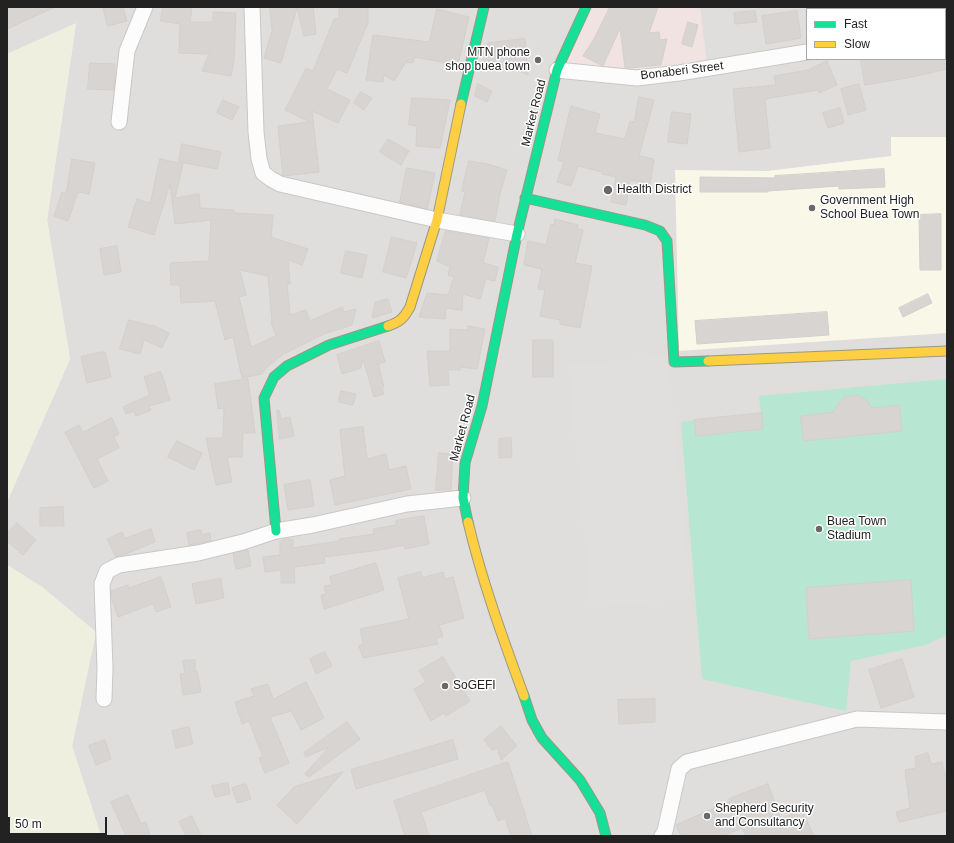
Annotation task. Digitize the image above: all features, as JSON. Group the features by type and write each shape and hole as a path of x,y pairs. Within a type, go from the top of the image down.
{"street":[{"path":"119,122 127,51 145,7"},
{"path":"252,7 256,132 259,159 263,173 280,184 437,220 516,234"},
{"path":"276,531 264,398 274,377 287,366 329,345 396,323 405,317 410,307 437,220 468,72 484,7"},
{"name":"Market Road","path":"586,7 557,70 516,234 482,406 465,463 464,498 473,542 488,593 532,720 542,738 580,780 600,813 606,836"},
{"name":"Bonaberi Street","path":"557,70 637,78 679,73 806,52"},
{"path":"525,198 645,225 660,230 667,241 674,362 947,351"},
{"path":"104,699 105,668 102,584 107,571 119,564 198,553 243,542 276,531 313,525 407,504 464,498"},
{"path":"662,836 665,831 679,769 687,762 857,719 947,722"}],"shaded area":[{"path":"7,7 947,7 947,836 101,836 72,746 96,632 42,587 7,565 7,502 70,359 47,220 76,24 7,54"},
{"path":"590,7 700,7 707,64 632,75 563,68"},
{"name":"Government High School Buea Town","path":"891,137 947,137 947,333 679,351 675,170 767,171 891,156"},
{"path":"668,356 691,598 591,608 568,365"}],"green space":[{"path":"76,23 47,220 70,359 7,502 7,54"},
{"name":"Buea Town Stadium","path":"947,379 947,635 925,645 851,661 846,711 702,679 681,422 761,413 759,396"},
{"path":"7,565 42,587 96,632 72,746 101,836 7,836"}],"building":[{"path":"7,7 55,7 7,29"},
{"path":"103,7 123,7 127,21 108,26"},
{"path":"163,7 192,7 190,22 213,22 213,12 236,13 234,60 231,76 202,71 209,54 179,53 180,24 161,21"},
{"path":"270,7 313,7 316,34 304,36 297,8 281,63 264,58 272,31"},
{"path":"339,7 368,7 368,23 347,73 337,69 327,89 350,100 338,123 312,111 319,172 283,176 278,126 310,122 285,110 306,68 313,71 334,19 339,18"},
{"path":"610,7 658,7 649,33 659,32 660,40 667,39 661,65 625,68 620,28 603,66 583,56 594,39"},
{"path":"437,9 469,17 458,65 414,57 413,63 406,62 394,81 384,75 383,82 366,80 373,35 429,42"},
{"path":"755,11 757,22 735,24 734,13"},
{"path":"797,11 801,38 766,44 762,16"},
{"path":"688,22 698,25 692,47 682,44"},
{"path":"525,39 528,75 497,62 483,63 488,43"},
{"path":"947,59 947,69 865,85 861,60"},
{"path":"827,61 837,85 819,93 818,90 765,99 770,148 739,152 733,89 776,85 774,76 808,70"},
{"path":"90,63 115,64 114,90 88,89"},
{"path":"478,84 492,91 487,102 475,96"},
{"path":"859,84 866,110 848,115 841,89"},
{"path":"361,92 372,98 364,110 354,103"},
{"path":"639,97 654,100 639,156 654,159 650,184 630,180 626,205 611,202 616,177 602,174 602,172 578,166 571,186 557,182 564,162 558,160 571,106 600,114 595,133 625,139 630,121 634,122"},
{"path":"412,98 450,100 440,148 416,146 417,126 409,125"},
{"path":"223,100 239,107 232,120 217,113"},
{"path":"840,108 844,123 828,128 823,113"},
{"path":"672,112 691,114 687,144 668,142"},
{"path":"388,139 409,151 401,165 380,152"},
{"path":"182,144 221,152 217,169 179,162"},
{"path":"72,159 95,163 89,194 78,192 68,221 54,216 62,192 66,194"},
{"path":"160,159 183,164 175,198 199,194 200,208 234,210 234,213 273,215 271,237 308,249 302,265 288,260 290,284 287,284 290,315 306,310 310,321 342,307 344,312 356,309 352,325 324,334 282,355 266,368 262,374 242,378 233,337 225,340 215,301 181,303 180,285 171,285 170,263 209,261 211,220 175,224 170,184 154,235 128,227 137,199 150,203","holes":["240,270 268,276 271,322 276,336 251,347 239,297 246,295"]},
{"path":"469,161 488,164 507,170 500,193 495,221 460,215 465,192 462,191"},
{"path":"407,168 435,173 427,209 400,202"},
{"path":"884,169 885,187 839,189 839,186 768,192 700,192 700,177 775,178 775,176"},
{"path":"941,214 941,270 920,270 919,215"},
{"path":"555,219 578,225 577,229 583,230 575,263 592,266 580,328 560,324 560,320 540,316 545,290 538,289 542,269 524,265 528,241 546,245 551,224 554,225"},
{"path":"446,231 489,238 483,263 498,267 495,281 486,279 480,299 463,294 462,310 446,308 445,319 419,317 427,293 448,295 454,277 448,275 450,267 437,261"},
{"path":"392,237 417,243 406,278 383,272"},
{"path":"117,246 121,272 104,275 100,249"},
{"path":"346,251 367,255 362,278 341,273"},
{"path":"928,294 932,303 903,317 899,308"},
{"path":"388,299 392,312 372,318 375,303"},
{"path":"827,312 829,335 697,344 695,321"},
{"path":"129,320 153,325 169,333 162,348 144,340 140,354 120,349"},
{"path":"468,326 485,329 477,369 460,367 460,370 448,370 449,385 430,386 427,351 450,351 450,329 468,330"},
{"path":"533,340 553,340 553,377 533,377"},
{"path":"379,341 385,362 378,364 384,387 382,388 384,394 374,397 363,359 361,368 342,374 337,355"},
{"path":"105,352 111,377 87,383 81,357"},
{"path":"161,372 170,400 149,406 151,410 136,416 134,411 126,414 123,407 150,395 144,377"},
{"path":"248,379 255,433 243,433 242,457 227,457 232,482 216,485 206,438 223,438 224,408 218,409 215,384"},
{"path":"341,391 356,394 353,405 339,402"},
{"path":"858,395 866,400 872,408 899,405 902,431 803,441 801,416 833,412 844,397"},
{"path":"277,410 279,410 281,419 290,417 294,436 280,439"},
{"path":"762,413 763,429 696,436 694,420"},
{"path":"112,418 119,434 114,437 119,448 97,459 108,481 94,488 65,432 79,425 83,432"},
{"path":"363,427 367,459 386,454 389,470 406,466 411,489 335,505 330,480 345,476 340,430"},
{"path":"511,438 512,457 499,458 499,439"},
{"path":"177,441 202,453 194,470 168,457"},
{"path":"439,453 453,454 451,490 436,490"},
{"path":"310,480 314,506 288,510 284,485"},
{"path":"63,507 64,526 40,526 40,508"},
{"path":"424,516 429,544 405,549 404,545 380,550 324,557 325,563 294,567 295,583 281,583 281,570 265,572 263,557 280,555 280,542 284,539 293,539 293,548 339,541 339,539 374,534 373,529 396,525 396,521"},
{"path":"17,523 36,540 23,555 7,541 7,533"},
{"path":"151,529 155,542 116,557 107,539 122,532 125,538"},
{"path":"201,530 202,535 210,533 211,541 189,545 187,533"},
{"path":"248,550 251,566 236,569 233,554"},
{"path":"376,563 384,590 324,609 321,595 326,594 324,586 332,585 330,577"},
{"path":"421,572 422,578 443,572 445,579 453,577 464,618 439,625 443,636 436,639 438,644 363,658 359,646 363,644 360,629 409,619 398,578"},
{"path":"161,577 171,607 156,612 153,604 118,617 112,600 111,591 128,585 129,588"},
{"path":"221,579 224,598 196,604 192,584"},
{"path":"911,580 914,631 809,639 806,588"},
{"path":"325,652 332,666 316,674 310,659"},
{"name":"SoGEFI","path":"443,657 470,701 446,716 444,713 431,721 414,689 426,682 419,671"},
{"path":"902,659 914,697 881,708 869,670"},
{"path":"195,660 195,671 197,671 201,692 183,695 180,674 185,673 183,661"},
{"path":"306,682 324,718 301,730 291,711 270,717 289,763 265,773 259,758 263,757 249,721 242,724 235,702 254,696 251,689 268,684 273,699"},
{"path":"655,699 655,722 619,724 618,700"},
{"path":"347,722 360,739 309,777 305,774 329,747 306,757 304,753"},
{"path":"501,726 517,746 501,760 497,748 492,750 484,740"},
{"path":"189,727 193,744 176,748 172,731"},
{"path":"105,740 111,759 96,765 89,746"},
{"path":"453,740 458,759 356,789 351,770"},
{"path":"928,753 931,764 942,762 947,782 947,811 899,822 896,812 910,808 905,770 916,768 915,757"},
{"path":"508,762 532,836 511,836 505,818 498,821 492,805 490,806 485,790 421,812 429,836 405,836 394,801"},
{"path":"343,772 297,824 277,805 294,787"},
{"path":"228,783 230,794 215,797 212,786"},
{"path":"246,784 251,799 237,803 232,788"},
{"path":"768,784 781,819 802,810 814,836 746,836 742,828 723,836 681,836 676,825 730,801 729,799"},
{"path":"128,795 141,824 146,822 150,836 126,836 111,802"},
{"path":"192,816 201,836 186,836 179,822"}],"traffic: fast":[{"path":"461,104 484,7"},
{"path":"468,522 463,498 465,463 482,406 517,234 557,70 586,7"},
{"path":"525,198 645,225 660,231 667,241 674,362 708,361"},
{"path":"276,531 264,398 274,377 287,366 329,345 388,326"},
{"path":"524,696 532,720 542,738 580,780 600,813 606,836"}],"traffic: slow":[{"path":"388,326 401,319 410,307 437,220 461,104"},
{"path":"708,361 947,351"},
{"path":"468,522 486,588 524,696"}],"place":[{"name":"MTN phone shop buea town","path":"538,60"},
{"name":"Health District","path":"608,190"},
{"name":"Government High School Buea Town","path":"812,208"},
{"name":"Buea Town Stadium","path":"819,529"},
{"name":"SoGEFI","path":"445,686"},
{"name":"Shepherd Security and Consultancy","path":"707,816"}]}
